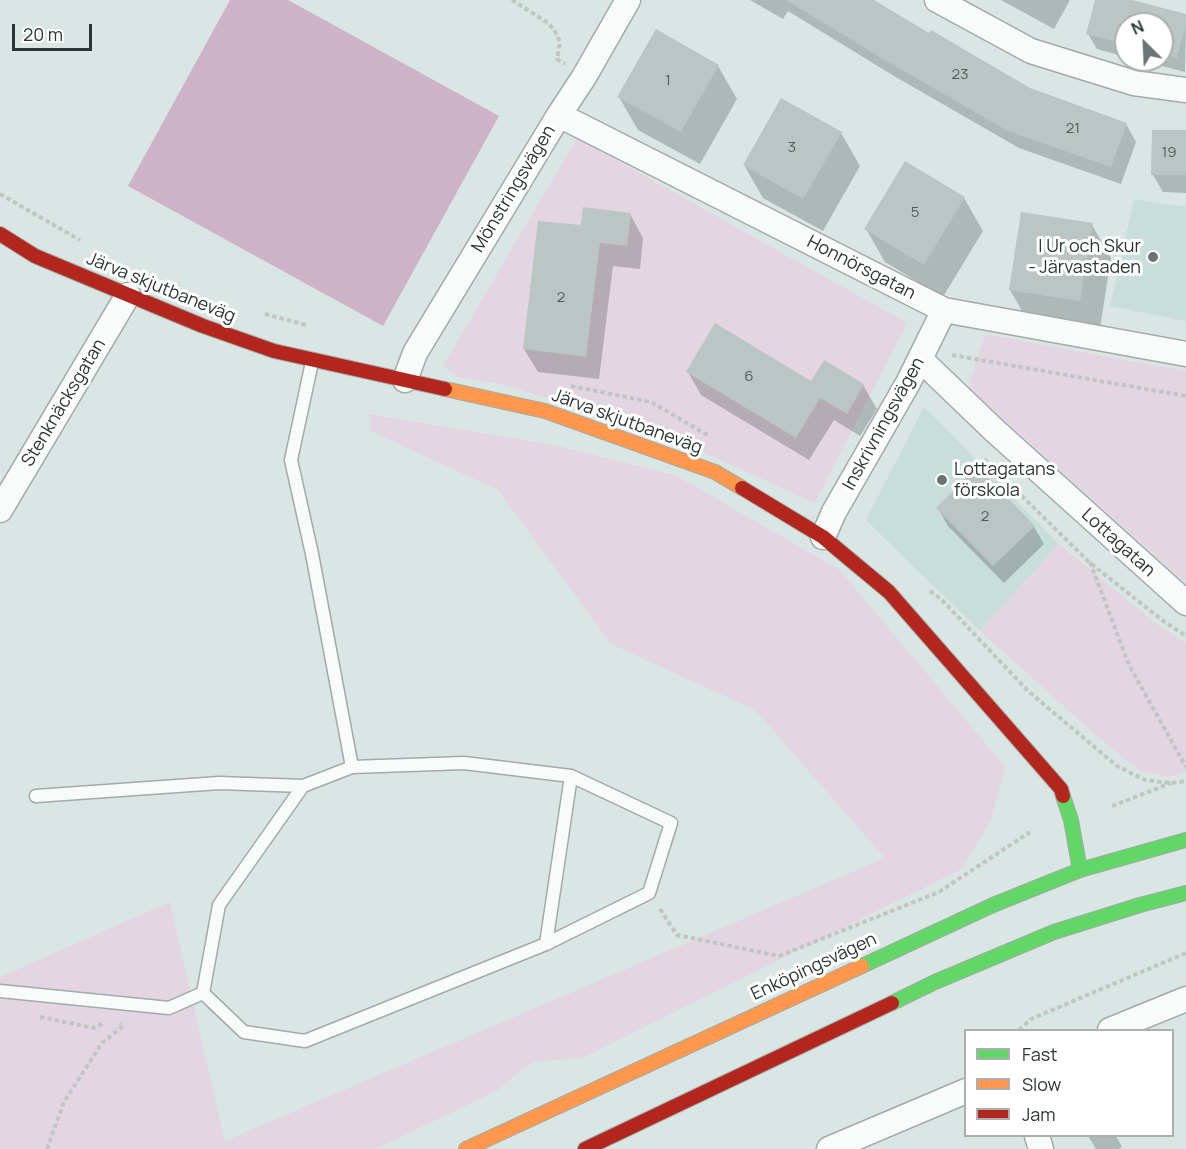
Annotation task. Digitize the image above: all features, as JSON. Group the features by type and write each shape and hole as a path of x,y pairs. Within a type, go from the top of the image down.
{"main road":[{"name":"Järva skjutbaneväg","path":"0,234 35,256 128,295 274,351 545,411 715,472 823,537 889,592 1061,789 1071,820 1080,870"},
{"name":"Enköpingsvägen","path":"466,1149 993,905 1080,870 1186,840"},
{"path":"1072,890 1080,870 1100,881"},
{"path":"1119,893 1140,905"},
{"path":"585,1149 935,982 1054,932 1186,893"},
{"path":"1054,932 1063,911"}],"street":[{"name":"Mönstringsvägen","path":"405,380 415,353 585,76 628,0"},
{"path":"937,0 1031,51 1134,83 1186,90"},
{"name":"Honnörsgatan","path":"559,115 944,310 1186,354"},
{"name":"Stenknäcksgatan","path":"0,510 128,295"},
{"name":"Inskrivningsvägen","path":"823,537 834,512 920,359 944,310"},
{"name":"Lottagatan","path":"920,359 994,430 1186,603"},
{"path":"1112,1029 1186,999"},
{"path":"835,1148 964,1092"}],"lane":[{"path":"313,360 291,460 312,554 352,767"},
{"path":"36,796 219,783 303,786 352,767 464,763 571,776 671,823 649,893 546,944 305,1041 244,1032 203,993"},
{"path":"546,944 571,776"},
{"path":"203,993 219,905 303,786"},
{"path":"0,991 169,1008 203,993"}],"path":[{"path":"512,0 554,29 560,42 557,59 585,76"},
{"path":"0,194 84,243"},
{"path":"254,311 310,326"},
{"path":"951,355 1186,396"},
{"path":"980,454 1089,562 1162,620 1186,636"},
{"path":"1089,562 1129,665 1186,767"},
{"path":"1112,806 1171,783 1186,781"},
{"path":"649,893 677,935 779,956 939,892 1030,832"},
{"path":"1020,1029 1031,1019 1186,953"},
{"path":"32,1015 94,1028 113,1016"},
{"path":"47,1149 64,1102 102,1043 123,1026 118,1021"}],"shaded area":[{"path":"230,0 288,0 499,116 383,326 128,186"},
{"path":"577,138 907,323 815,503 650,428 500,384 457,377 443,366"},
{"name":"I Ur och Skur - Järvastaden","path":"1134,199 1186,207 1186,321 1110,306"},
{"path":"985,334 1186,371 1186,583 968,388"},
{"name":"Lottagatans förskola","path":"924,407 1059,544 980,631 866,520"},
{"path":"369,414 551,444 675,475 840,570 1005,767 991,820 962,869 582,1058 532,1062 496,1091 376,1149 0,1149 0,977 170,902 225,1141 885,858 755,710 611,644 498,490 371,431"},
{"path":"1059,544 1155,623 1186,643 1186,772 1169,777 1140,771 1097,736 980,631"}],"building":[{"path":"786,0 874,0 929,33 931,30 1030,88 1127,123 1111,167 1008,131"},
{"path":"1095,0 1132,0 1186,14 1186,24 1177,58 1174,57 1174,12 1114,12 1114,41 1086,34"},
{"path":"656,29 719,65 681,132 617,97"},
{"path":"781,98 842,132 803,199 743,165"},
{"path":"1152,130 1186,130 1186,175 1151,175"},
{"path":"905,161 965,197 924,265 864,229"},
{"path":"583,207 631,213 627,246 600,243 586,357 523,349 538,221 581,225"},
{"path":"1021,212 1093,223 1080,301 1009,290"},
{"path":"715,323 811,381 824,360 864,384 847,414 820,398 796,438 686,372"},
{"path":"977,467 1035,526 993,566 936,508"}],"traffic: fast":[{"path":"1063,796 1071,820 1080,870"},
{"path":"862,966 993,905 1080,870 1186,840"},
{"path":"892,1003 935,982 1054,932 1186,893"}],"traffic: slow":[{"path":"445,389 545,411 715,472 742,488"},
{"path":"466,1149 862,966"}],"traffic: jam":[{"path":"0,234 35,256 203,326 274,351 445,389"},
{"path":"742,488 823,537 889,592 1061,789 1063,796"},
{"path":"585,1149 892,1003"}],"place":[{"name":"I Ur och Skur - Järvastaden","path":"1153,257"},
{"name":"Lottagatans förskola","path":"942,480"}]}
